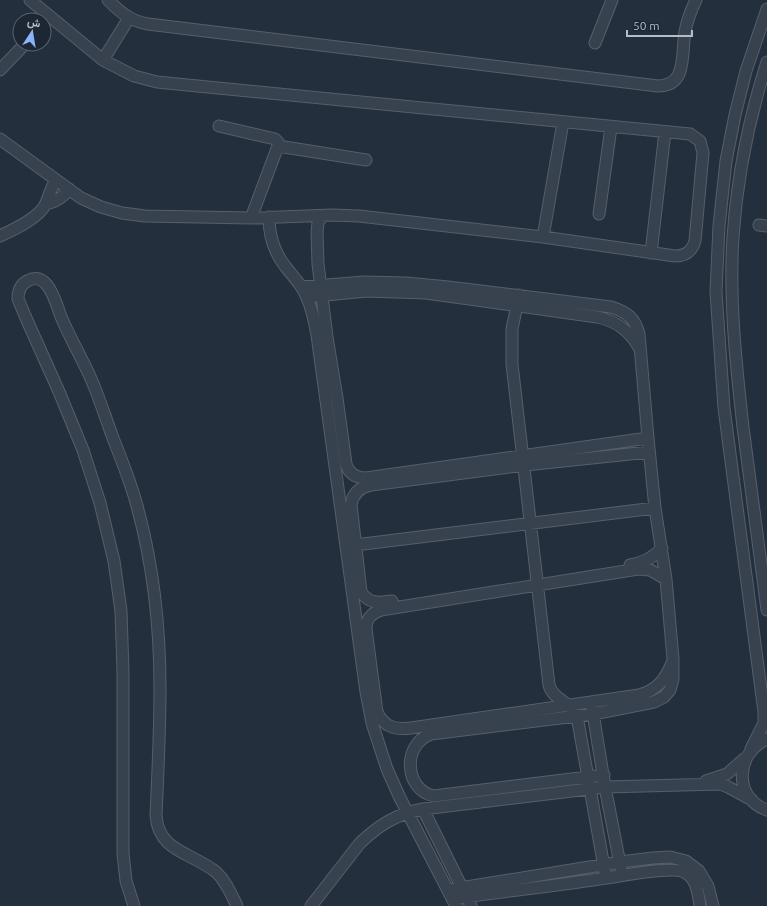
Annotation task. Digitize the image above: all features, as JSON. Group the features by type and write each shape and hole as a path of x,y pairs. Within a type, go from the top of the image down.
{"street":[{"path":"30,0 40,12"},
{"path":"108,0 120,12 129,18 148,24 663,86 672,82 680,73 687,23 696,0"},
{"path":"595,43 612,0"},
{"path":"752,800 745,790 742,779 743,768 764,723 764,712 724,408 716,292 719,226 726,161 746,71 767,9"},
{"path":"103,60 129,18"},
{"path":"0,139 81,198 100,206 133,215 251,218 359,216 543,237 675,256 683,255 690,250 695,240 703,153 702,145 697,138 690,134 157,82 134,76 103,60 52,24"},
{"path":"0,70 17,52"},
{"path":"767,62 750,122 740,180 733,237 732,312 739,392 767,610"},
{"path":"543,237 563,122"},
{"path":"219,126 275,139 278,142 278,146 251,218"},
{"path":"599,214 611,127"},
{"path":"651,253 665,132"},
{"path":"278,146 366,160"},
{"path":"0,236 29,221 46,204 50,189 56,180"},
{"path":"46,204 62,198 69,189"},
{"path":"322,216 318,223 316,236 321,290 346,464 347,468 353,475 366,478 524,460 649,452"},
{"path":"269,217 270,233 278,255 304,292 314,320 320,351 369,707 376,735 387,769 452,898 669,870 684,872 694,882 700,906"},
{"path":"134,906 126,881 122,853 124,692 119,590 114,561 100,503 83,450 18,299 20,288 27,281 32,279 43,281 50,289 100,400 137,507 148,557 159,655 160,721 156,815 158,827 164,838 172,847 217,873 224,882 237,906"},
{"path":"304,292 364,282 399,283 517,300 603,306 620,309 633,318 637,326 655,508 662,548 666,579 673,659 672,685 664,697 645,704 592,708 570,705 401,729 387,726 377,712 366,629 368,620 373,613 381,610 639,564 652,558 662,548"},
{"path":"517,300 512,329 512,352 549,684 555,696 570,705 577,716 606,878"},
{"path":"648,438 371,485 362,488 354,495 352,505 355,545 361,592 368,599 376,603 638,569 650,570 666,579"},
{"path":"355,545 655,508"},
{"path":"589,783 434,796 421,790 414,780 411,767 413,749 420,740 431,734 577,716 592,708"},
{"path":"592,708 604,781 623,876"},
{"path":"694,784 728,774 749,753 767,739"},
{"path":"311,906 369,834 389,820 408,812 604,781 720,784 737,791 766,810"},
{"path":"424,809 466,897"},
{"path":"466,897 603,865 670,857 686,861 699,871 705,878 713,906"}]}
